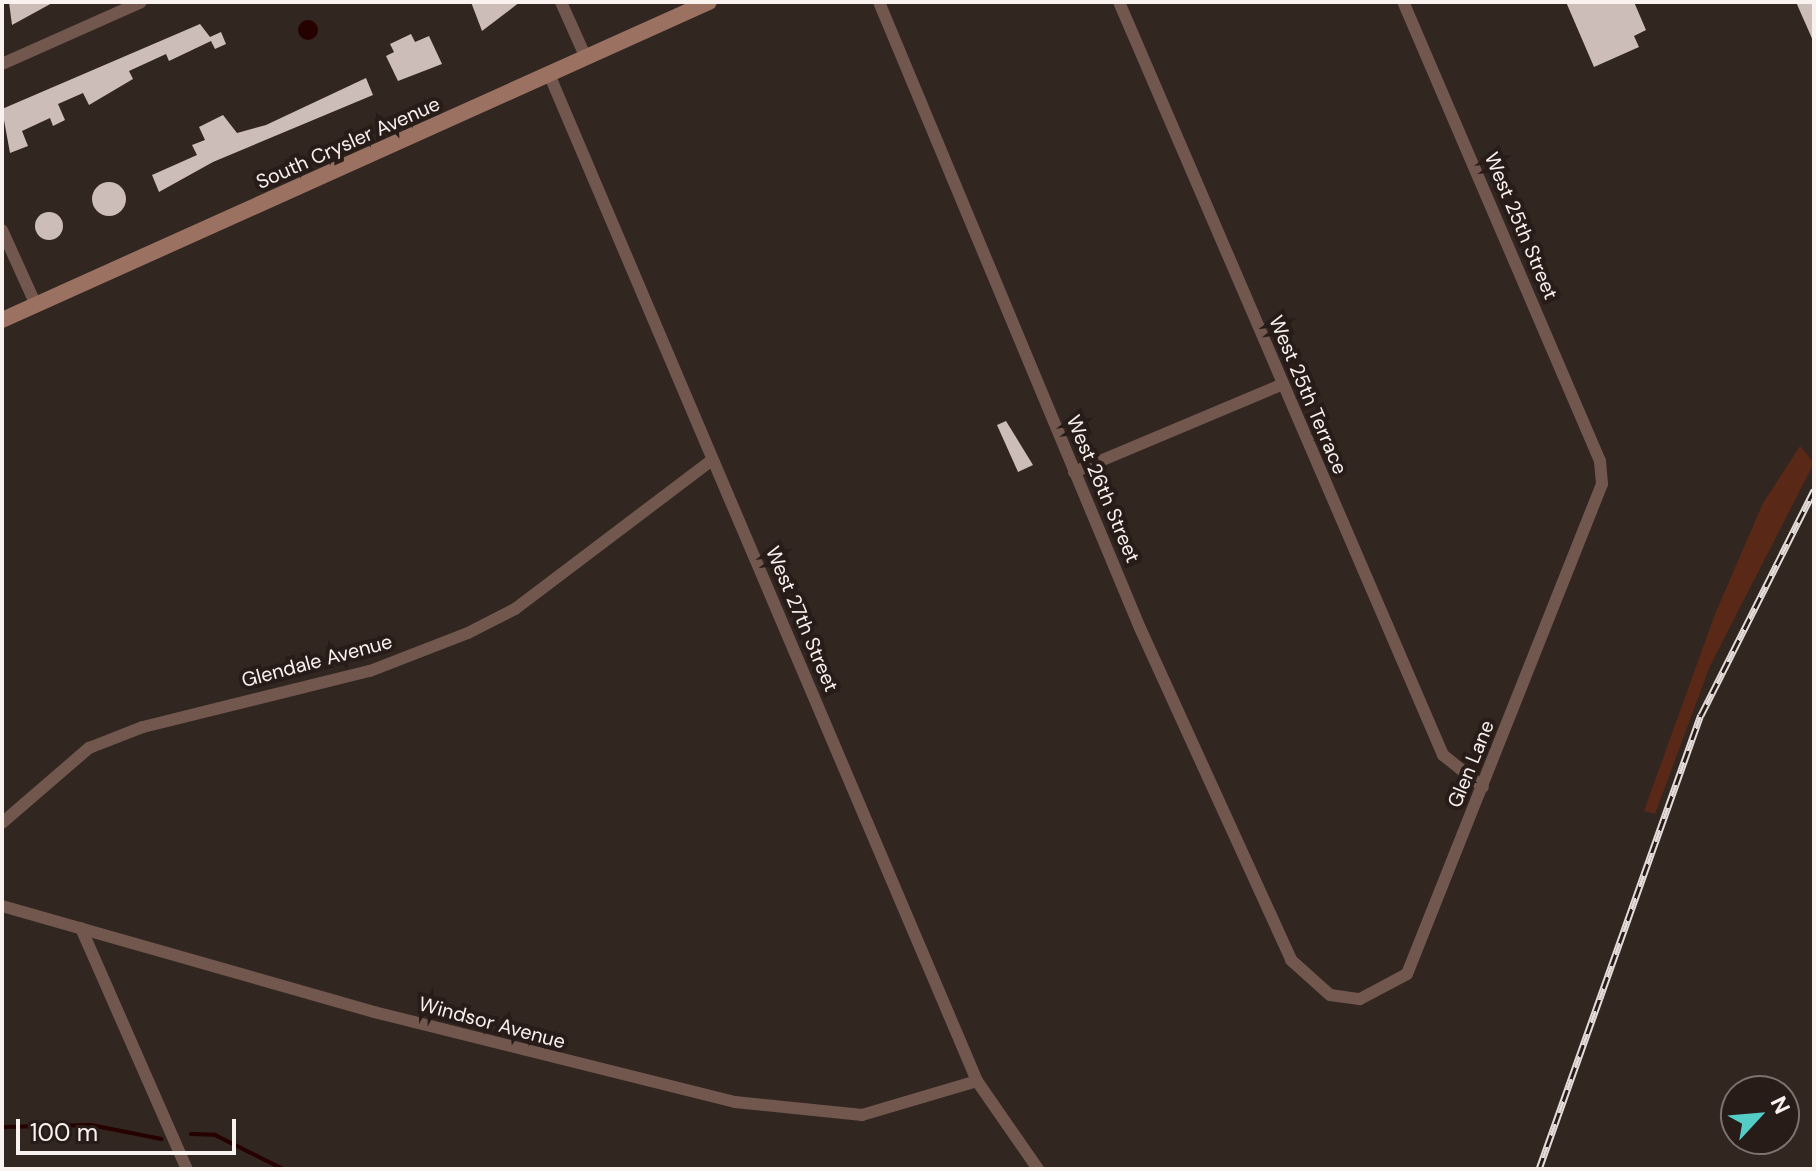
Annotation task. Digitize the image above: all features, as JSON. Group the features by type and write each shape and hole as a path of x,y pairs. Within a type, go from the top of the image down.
{"main road":[{"name":"South Crysler Avenue","path":"2,320 709,2"}],"street":[{"path":"2,64 127,5 141,2"},
{"path":"561,2 586,58"},
{"name":"West 26th Street","path":"879,2 1074,472 1291,960 1308,982"},
{"name":"West 25th Terrace","path":"1119,2 1281,385 1443,755 1483,787"},
{"name":"West 25th Street","path":"1403,2 1601,465"},
{"name":"West 27th Street","path":"549,74 977,1081 1038,1169"},
{"path":"2,230 36,305"},
{"path":"1074,472 1281,385"},
{"name":"Glendale Avenue","path":"2,823 89,748 143,727 370,671 468,633 515,609 712,460"},
{"name":"Glen Lane","path":"1308,982 1330,995 1360,999 1407,974 1598,504 1601,465"},
{"name":"Windsor Avenue","path":"2,906 656,1088 735,1102 862,1115 977,1081"},
{"path":"81,928 187,1169"}],"shaded area":[{"path":"308,20 315,23 318,30 315,37 308,40 301,37 298,30 301,23"},
{"path":"1800,446 1814,463 1710,666 1655,814 1644,811 1715,614 1763,503"}],"building":[{"path":"9,2 54,2 12,25"},
{"path":"471,2 520,2 482,31"},
{"path":"1566,2 1634,2 1646,30 1634,36 1639,47 1594,67"},
{"path":"1796,2 1814,2 1814,43"},
{"path":"200,24 210,37 221,32 226,44 215,49 211,41 169,61 166,54 129,71 133,79 89,105 83,93 58,104 65,120 53,126 50,118 22,131 28,146 10,153 2,109"},
{"path":"411,34 415,42 429,36 442,64 398,81 386,56 394,52 390,44"},
{"path":"366,78 373,95 213,162 159,192 152,175 197,155 192,145 205,140 199,127 223,115 237,133 266,125"},
{"path":"109,182 121,187 126,199 121,211 109,216 97,211 92,199 97,187"},
{"path":"49,212 59,216 63,226 59,236 49,240 39,236 35,226 39,216"},
{"path":"1006,421 1033,465 1018,472 997,425"}],"waterway":[{"path":"2,1127 91,1125 162,1139"},
{"path":"191,1134 215,1135 283,1169"}],"railway":[{"path":"1539,1169 1701,715 1814,490"}]}
